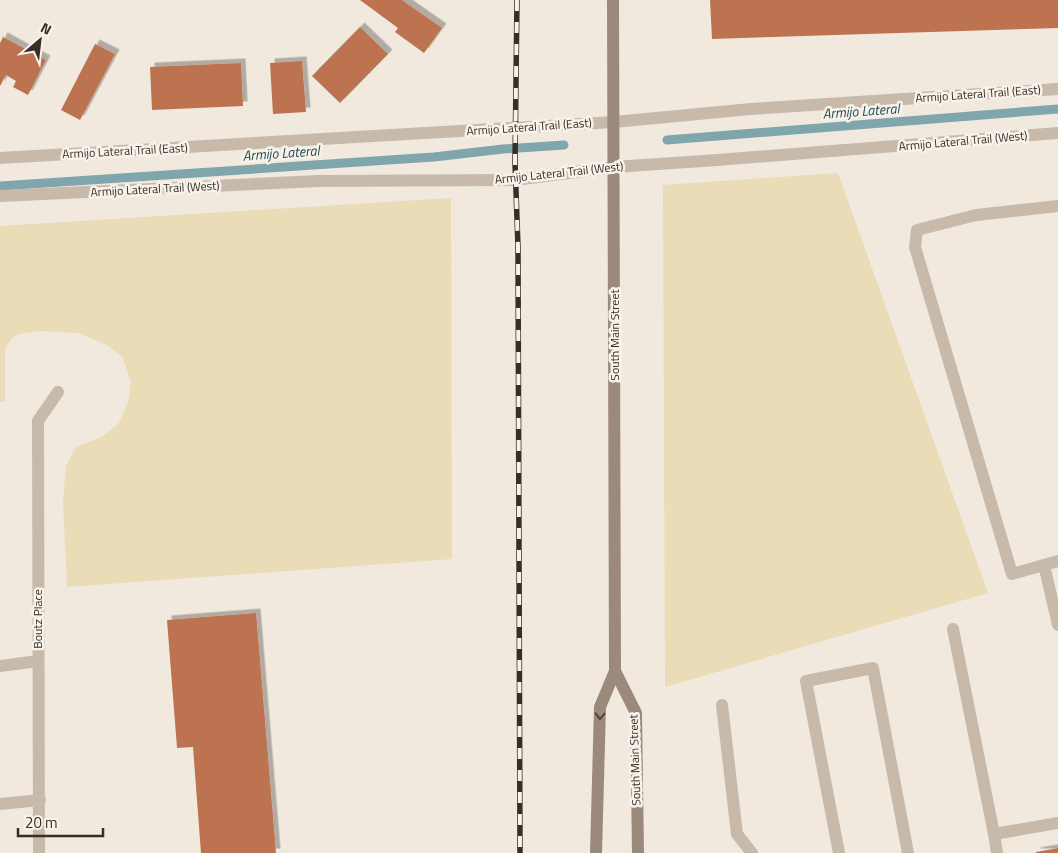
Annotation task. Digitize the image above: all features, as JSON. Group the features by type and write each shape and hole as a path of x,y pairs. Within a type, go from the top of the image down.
{"main road":[{"name":"South Main Street","path":"596,853 600,707 615,670 613,0"},
{"name":"South Main Street","path":"615,670 636,713 638,853"}],"street":[{"name":"Armijo Lateral Trail (East)","path":"0,158 614,122 750,109 1058,89"},
{"name":"Armijo Lateral Trail (West)","path":"0,196 318,181 515,180 614,167 1058,133"},
{"path":"1058,206 976,215 917,230 915,247 1012,574 1058,561"},
{"name":"Boutz Place","path":"39,853 38,421 58,392"},
{"path":"1044,565 1058,625"},
{"path":"953,630 997,853"},
{"path":"0,666 38,661"},
{"path":"838,853 806,681 873,668 908,853"},
{"path":"722,705 736,834 752,853"},
{"path":"0,804 40,800"},
{"path":"994,834 1058,823"}],"sand":[{"path":"838,173 988,593 665,687 663,185"},
{"path":"451,198 452,559 67,587 63,502 66,466 76,447 101,437 119,423 128,402 131,382 123,358 109,346 78,333 40,331 19,334 11,339 5,350 5,402 0,402 0,226"}],"building":[{"path":"360,0 402,0 442,28 424,53 395,32 398,28"},
{"path":"710,0 1058,0 1058,28 712,39"},
{"path":"360,27 388,54 340,103 312,76"},
{"path":"3,37 46,60 28,95 13,87 16,81 6,75 0,86 0,43"},
{"path":"95,44 115,54 80,120 61,110"},
{"path":"302,61 306,112 273,114 270,63"},
{"path":"241,63 243,106 152,110 150,67"},
{"path":"256,613 276,853 201,853 193,747 177,748 167,620"},
{"path":"1058,848 1058,853 1036,853 1036,852"}],"waterway":[{"name":"Armijo Lateral","path":"667,140 1058,109"},
{"name":"Armijo Lateral","path":"0,186 434,157 503,149 564,145"}],"railway":[{"path":"517,0 515,163 518,247 520,853"}]}
